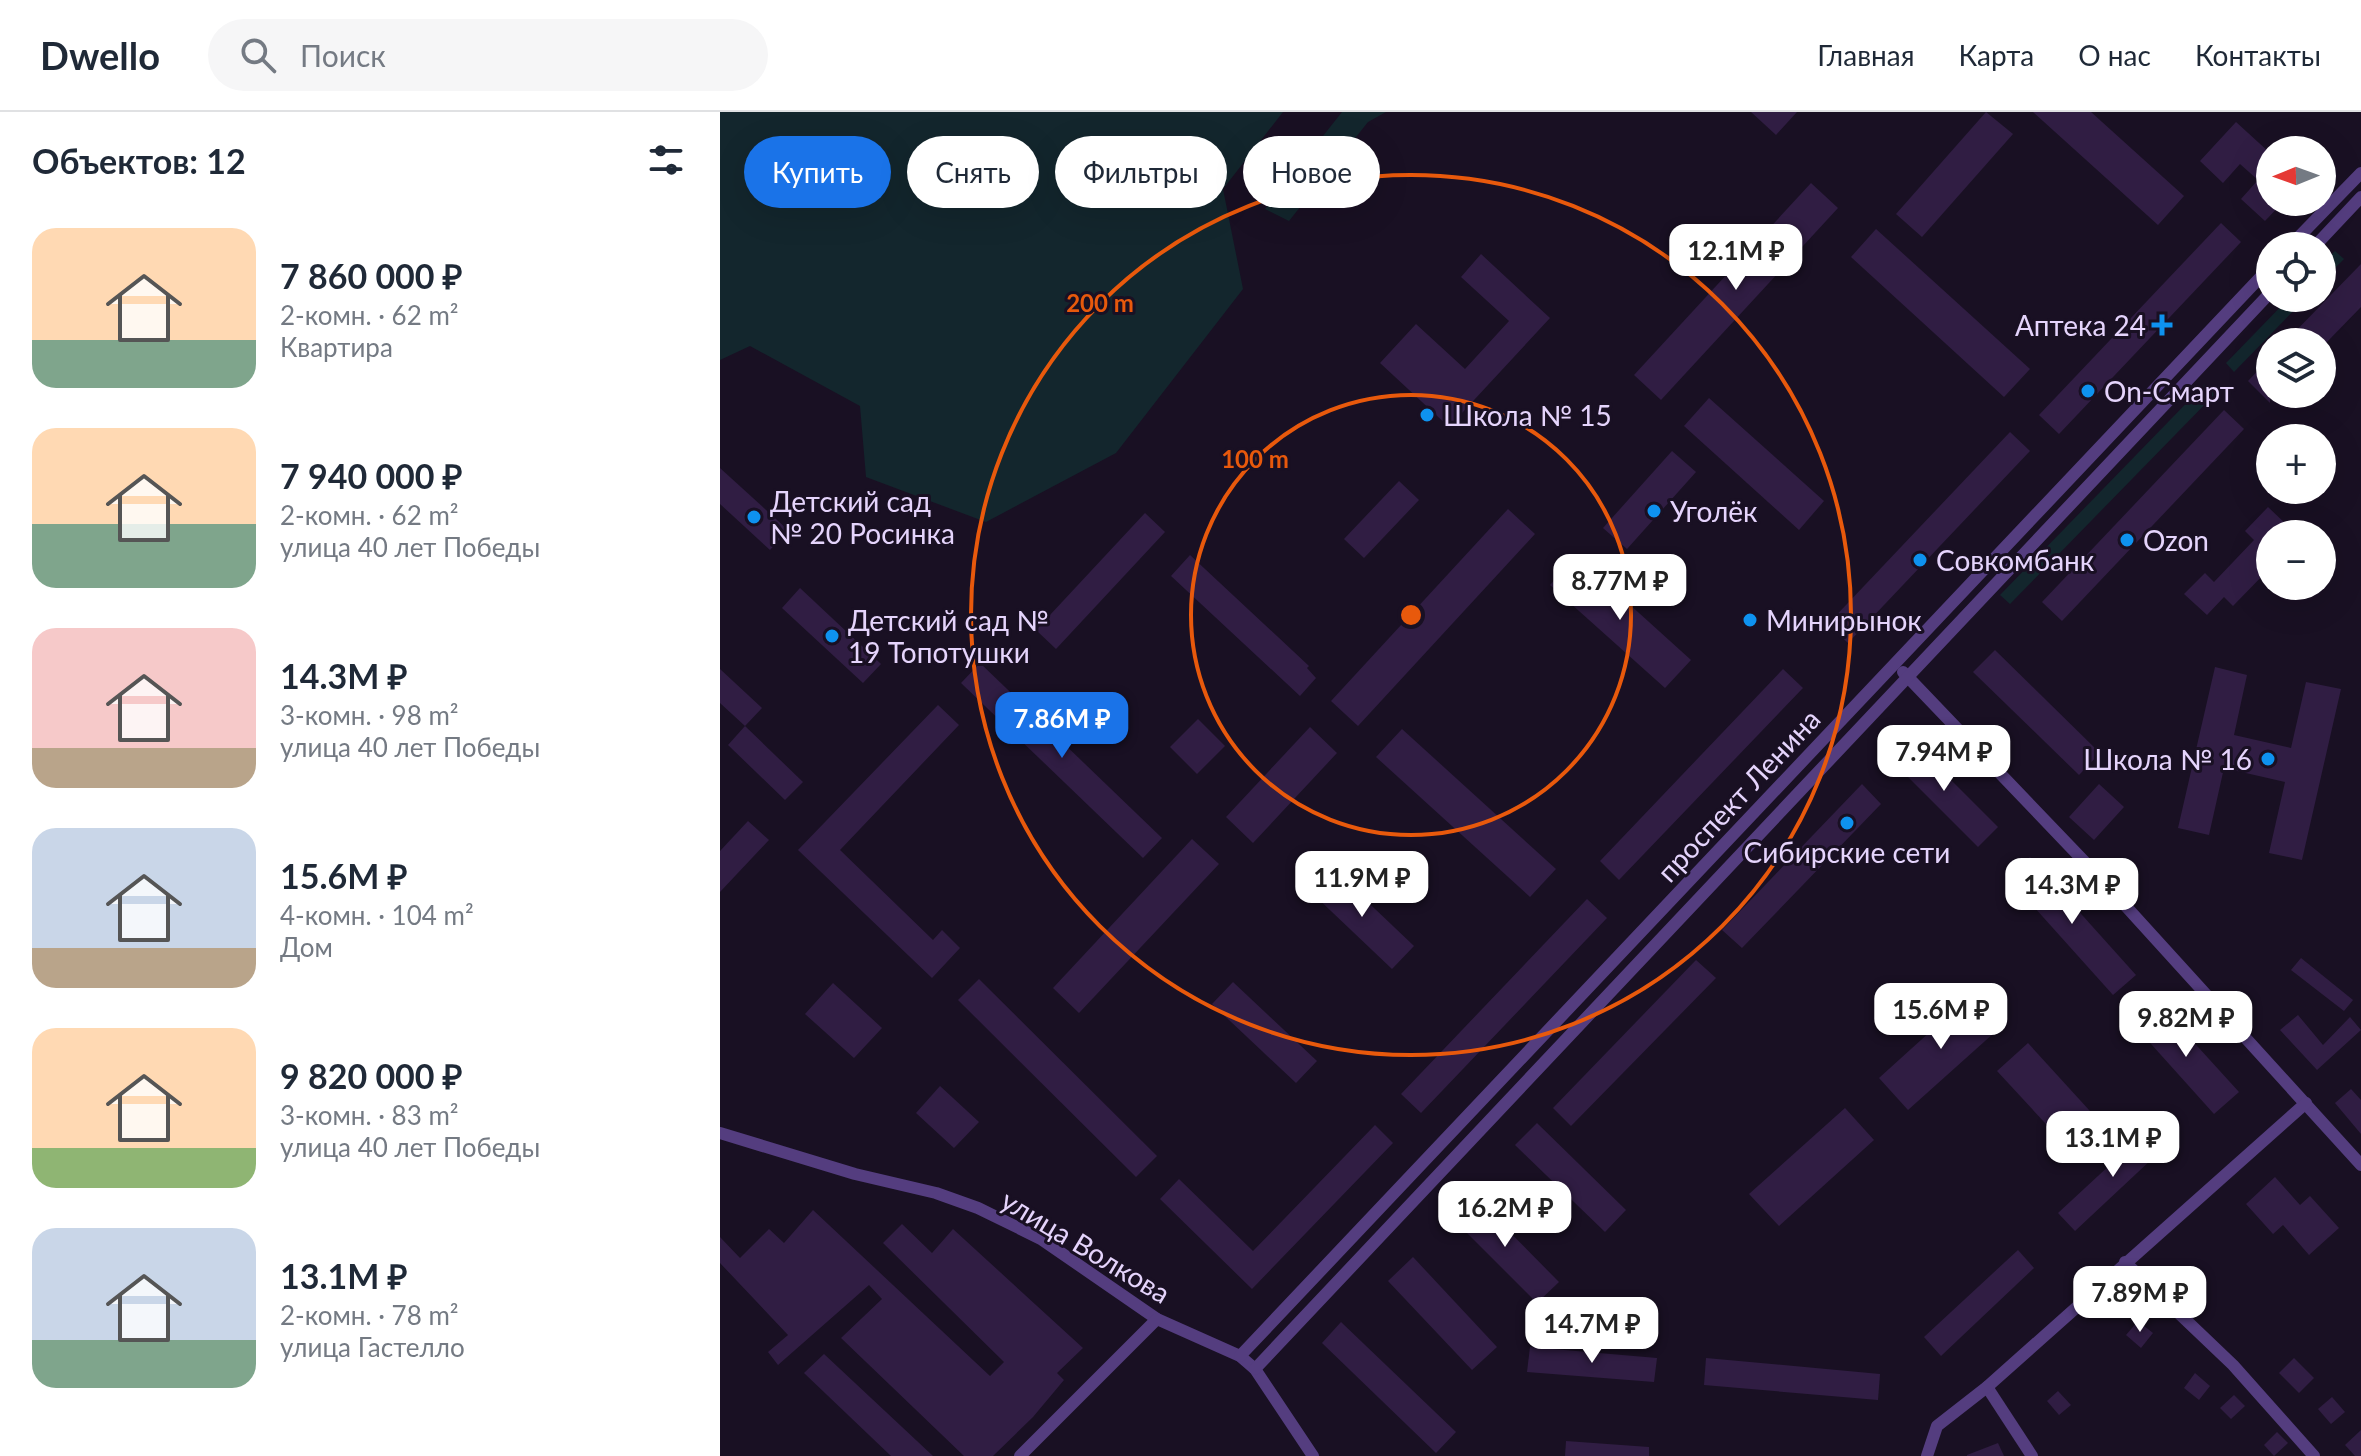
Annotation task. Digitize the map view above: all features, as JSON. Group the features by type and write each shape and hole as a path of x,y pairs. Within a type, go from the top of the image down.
{"street":[{"path":"2304,232 2361,173"},
{"path":"2328,232 2361,197"},
{"name":"проспект Ленина","path":"1240,1356 2256,282"},
{"name":"проспект Ленина","path":"1255,1369 2256,308"},
{"path":"1896,663 2102,880 2361,1165"},
{"path":"1927,1456 1937,1426 1987,1387 2306,1103"},
{"name":"улица Волкова","path":"720,1133 840,1170 936,1193 978,1208 1041,1239 1157,1319 1240,1356 1255,1369 1313,1456"},
{"path":"2125,1262 2233,1365 2314,1456"},
{"path":"1020,1456 1157,1319"},
{"path":"1987,1387 2032,1456"}],"shaded area":[{"path":"720,112 1283,112 1264,136 1243,136 1243,163 1227,184 1227,136 1055,136 1055,208 1227,208 1243,289 1116,453 986,522 866,477 860,406 750,346 720,360"},
{"path":"1342,112 1386,112 1368,122 1357,136 1323,136"},
{"path":"1266,208 1299,208 1289,221"},
{"path":"2336,252 2344,259 2336,267"},
{"path":"2275,312 2292,312 2277,328 2260,328"},
{"path":"2256,332 2256,349 2234,372 2226,363"},
{"path":"2205,384 2215,394 2010,604 2000,595"}],"building":[{"path":"1751,112 1797,112 1776,135"},
{"path":"1986,112 2013,134 1922,237 1896,214"},
{"path":"2033,112 2091,112 2184,196 2158,225"},
{"path":"2236,122 2256,140 2256,178 2240,164 2223,183 2200,161"},
{"path":"2256,182 2256,213 2241,199"},
{"path":"1811,183 1838,208 1661,400 1634,375"},
{"path":"2221,223 2241,242 2059,434 2039,415"},
{"path":"1876,229 2030,369 2004,397 1851,257"},
{"path":"1481,254 1550,318 1449,427 1380,363 1416,324 1465,369 1509,321 1461,277"},
{"path":"2361,264 2361,307 2336,333 2336,328 2299,328 2314,312 2336,312 2336,290"},
{"path":"2256,373 2256,389 2248,381"},
{"path":"1709,398 1824,501 1799,530 1684,426"},
{"path":"2224,410 2244,429 2062,621 2042,602"},
{"path":"2010,432 2030,451 1848,643 1828,624"},
{"path":"1672,451 1696,472 1627,549 1603,528"},
{"name":"Детский сад № 20 Росинка","path":"720,468 788,530 770,550 720,504"},
{"path":"1399,481 1419,500 1364,558 1344,539"},
{"path":"2268,507 2282,520 2256,520 2256,582 2233,606 2224,597 2207,615 2184,594 2205,573 2214,582 2254,540 2245,531"},
{"path":"1508,509 1535,534 1358,726 1331,701"},
{"path":"1145,513 1165,532 1056,649 1036,630"},
{"path":"1190,555 1309,666 1307,668 1316,678 1300,696 1171,576"},
{"path":"1576,556 1691,660 1665,688 1550,585"},
{"name":"Детский сад № 19 Топотушки","path":"800,588 881,664 863,683 782,608"},
{"path":"1995,650 2100,753 2079,775 1973,672"},
{"path":"980,663 1162,838 1143,858 961,683"},
{"path":"2215,667 2247,675 2234,735 2291,748 2306,682 2341,689 2302,860 2269,853 2285,782 2224,768 2209,835 2178,828"},
{"path":"720,669 762,708 745,726 720,703"},
{"path":"1783,669 1803,688 1619,880 1600,861"},
{"path":"938,705 959,725 840,850 933,940 942,930 960,948 932,978 798,850"},
{"path":"1198,719 1225,746 1197,774 1170,747"},
{"path":"745,726 803,782 785,800 728,745"},
{"path":"1310,727 1337,753 1253,843 1226,817"},
{"path":"1402,729 1556,869 1530,897 1376,757"},
{"path":"1910,739 1998,827 1978,847 1890,759"},
{"path":"1862,784 1881,804 1742,948 1722,930"},
{"path":"2099,784 2124,807 2094,840 2069,817"},
{"path":"748,821 769,840 720,892 720,851"},
{"path":"1192,839 1219,864 1079,1013 1053,988"},
{"path":"2030,857 2136,975 2113,995 2008,878"},
{"path":"1333,869 1414,946 1392,969 1311,892"},
{"path":"1587,899 1607,918 1421,1113 1401,1094"},
{"path":"2301,958 2353,1000 2344,1011 2291,970"},
{"path":"1696,960 1716,978 1571,1126 1553,1108"},
{"path":"979,979 1157,1156 1136,1177 958,1000"},
{"path":"1233,982 1317,1061 1296,1083 1212,1004"},
{"path":"833,983 882,1028 854,1058 805,1014"},
{"path":"1974,992 2004,1024 1908,1110 1879,1078"},
{"path":"2158,1003 2239,1092 2214,1114 2134,1025"},
{"path":"2298,1015 2323,1045 2350,1017 2361,1030 2317,1070 2280,1030"},
{"path":"2028,1043 2100,1122 2070,1150 1997,1071"},
{"path":"940,1086 979,1122 954,1148 916,1113"},
{"path":"2351,1089 2361,1100 2361,1134 2335,1103"},
{"path":"1845,1108 1874,1140 1779,1226 1749,1194"},
{"path":"1537,1123 1626,1210 1605,1232 1515,1145"},
{"path":"1375,1125 1393,1143 1252,1289 1160,1199 1179,1179 1253,1251"},
{"path":"2152,1126 2168,1144 2075,1231 2058,1213"},
{"path":"2275,1177 2300,1205 2310,1196 2339,1228 2309,1255 2283,1225 2273,1234 2246,1204"},
{"path":"1473,1195 1559,1282 1537,1303 1451,1217"},
{"path":"813,1210 990,1376 1004,1362 883,1243 902,1224 932,1253 953,1229 1083,1348 1057,1373 1064,1380 1033,1417 993,1456 964,1456 841,1338 882,1299 869,1285 778,1365 768,1352 788,1335 720,1263 720,1237 740,1258 769,1229 784,1243"},
{"path":"2018,1250 2034,1268 1941,1356 1924,1337"},
{"path":"1413,1257 1497,1347 1472,1370 1388,1281"},
{"path":"2138,1321 2153,1333 2141,1348 2126,1335"},
{"path":"1341,1322 1456,1432 1436,1453 1322,1343"},
{"path":"1530,1347 1657,1358 1654,1382 1527,1372"},
{"path":"824,1354 933,1456 891,1456 804,1373"},
{"path":"1706,1358 1880,1374 1878,1400 1704,1385"},
{"path":"2294,1358 2314,1378 2299,1393 2279,1373"},
{"path":"2195,1373 2210,1386 2199,1400 2184,1388"},
{"path":"2058,1391 2071,1405 2059,1415 2047,1401"},
{"path":"2234,1395 2245,1406 2231,1419 2220,1408"},
{"path":"2332,1397 2345,1412 2331,1424 2318,1409"},
{"path":"2361,1430 2361,1456 2355,1456 2345,1445"},
{"path":"2277,1432 2288,1443 2274,1456 2264,1445"},
{"path":"1566,1441 1649,1447 1649,1456 1565,1456"},
{"path":"1998,1443 2004,1456 1967,1456 1967,1455"}],"place":[{"name":"Аптека 24","path":"2162,325"},
{"name":"On-Смарт","path":"2088,391"},
{"name":"Школа № 15","path":"1427,415"},
{"name":"Уголёк","path":"1654,511"},
{"name":"Детский сад № 20 Росинка","path":"754,517"},
{"name":"Ozon","path":"2127,540"},
{"name":"Совкомбанк","path":"1920,560"},
{"name":"Минирынок","path":"1750,620"},
{"name":"Детский сад № 19 Топотушки","path":"832,636"},
{"name":"Школа № 16","path":"2268,759"},
{"name":"Сибирские сети","path":"1847,823"}]}
